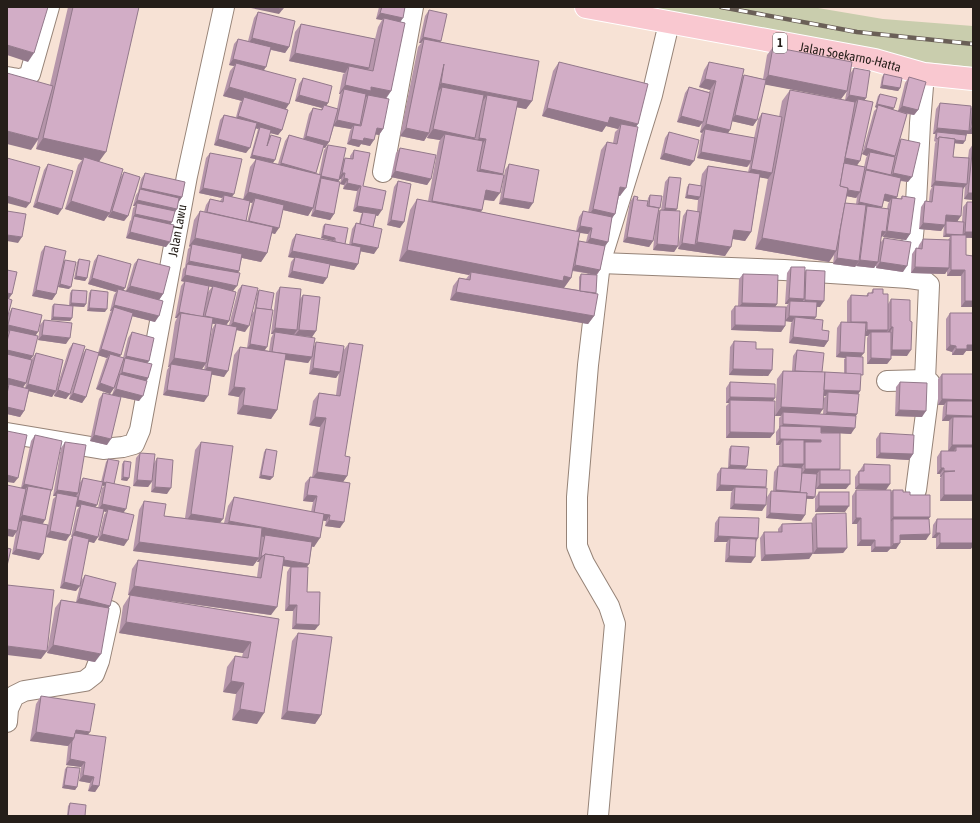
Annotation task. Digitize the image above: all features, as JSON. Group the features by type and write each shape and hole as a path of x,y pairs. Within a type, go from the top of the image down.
{"highway":[{"name":"Jalan Soekarno-Hatta","path":"586,7 875,60 924,74 973,79"}],"street":[{"path":"7,77 15,79 25,78 30,74 49,7"},
{"name":"Jalan Lawu","path":"7,433 103,449 123,447 134,444 140,430 187,176 224,7"},
{"path":"383,172 413,7"},
{"path":"598,816 615,624 609,606 584,563 577,546 577,497 588,365 600,263 652,95 668,23"},
{"path":"909,278 916,203 924,74"},
{"path":"600,263 784,270 923,280 929,285 924,380"},
{"path":"887,381 924,380 930,383 916,490"},
{"path":"7,722 8,709 14,696 24,691 85,681 94,674 99,661 110,611"}],"green space":[{"path":"610,7 812,7 883,19 973,26 973,67 876,57"}],"building":[{"path":"7,7 48,7 34,53 7,45"},
{"path":"73,7 139,7 106,152 43,138"},
{"path":"382,7 405,7 403,18 380,13"},
{"path":"429,10 447,14 441,41 423,37"},
{"path":"258,12 295,21 289,47 252,38"},
{"path":"384,18 405,23 391,91 371,87 371,91 345,85 349,66 373,71"},
{"path":"301,24 375,39 369,68 295,53"},
{"path":"238,39 271,47 266,67 233,59"},
{"path":"424,39 539,61 532,101 441,83 444,64 429,133 406,128"},
{"path":"773,47 852,62 847,91 768,75"},
{"path":"559,62 648,84 638,124 610,117 608,123 547,108"},
{"path":"709,62 744,69 730,130 706,124 716,81 705,79"},
{"path":"236,63 296,79 289,104 229,87"},
{"path":"854,68 870,71 866,98 849,95"},
{"path":"7,73 53,86 38,139 7,131"},
{"path":"884,74 902,78 900,88 882,85"},
{"path":"744,75 766,80 757,120 735,115"},
{"path":"909,77 926,82 918,110 902,106"},
{"path":"303,78 332,86 328,103 299,95"},
{"path":"442,87 484,95 475,138 433,129"},
{"path":"689,87 710,93 703,122 681,116"},
{"path":"344,89 366,94 360,125 337,120"},
{"path":"790,90 855,102 840,186 848,188 836,251 762,238"},
{"path":"880,94 897,98 894,108 877,104"},
{"path":"368,95 389,99 383,129 377,128 374,140 364,138 363,141 351,139 354,125 361,126"},
{"path":"487,95 518,101 503,174 480,169 486,139 479,138"},
{"path":"244,97 288,110 282,130 238,116"},
{"path":"858,99 873,102 860,161 845,158"},
{"path":"940,103 971,106 969,131 937,128"},
{"path":"324,105 338,109 329,142 306,136 313,108 322,110"},
{"path":"878,105 907,114 895,156 866,148"},
{"path":"973,106 973,128 971,128"},
{"path":"762,113 782,117 772,173 751,169"},
{"path":"224,115 257,123 250,148 218,139"},
{"path":"621,124 638,127 626,188 620,187 615,214 593,209 607,142 617,144"},
{"path":"260,127 271,130 267,146 271,135 281,138 275,160 252,155"},
{"path":"705,129 755,138 751,161 701,152"},
{"path":"669,132 699,140 694,161 664,153"},
{"path":"937,132 966,135 965,141 939,137 938,139 936,138"},
{"path":"445,134 483,141 477,171 504,175 500,193 486,190 482,210 432,201"},
{"path":"289,135 324,145 316,173 281,163"},
{"path":"939,137 955,139 953,157 969,158 967,184 935,181"},
{"path":"901,139 920,143 912,177 893,173"},
{"path":"973,144 973,193 968,193"},
{"path":"328,145 346,148 339,180 321,176"},
{"path":"400,148 436,155 431,179 395,171"},
{"path":"354,150 370,153 363,186 386,191 382,210 357,206 361,186 347,183 348,179 344,178 345,173 342,173 345,158 353,159"},
{"path":"870,152 895,157 891,175 866,169"},
{"path":"210,153 242,159 234,194 203,188"},
{"path":"84,157 123,169 110,213 71,201"},
{"path":"7,158 40,167 30,203 7,196"},
{"path":"256,159 321,175 313,208 248,192"},
{"path":"844,163 865,167 860,192 848,190 848,188 840,186"},
{"path":"48,164 73,171 62,209 37,202"},
{"path":"509,164 539,170 533,203 503,198"},
{"path":"708,166 760,174 751,232 734,230 731,247 697,242"},
{"path":"866,170 901,178 897,197 885,194 882,207 859,202"},
{"path":"124,172 140,177 128,216 112,211"},
{"path":"145,173 185,182 182,197 141,188"},
{"path":"669,177 681,178 677,209 665,208"},
{"path":"321,178 340,182 334,214 315,210"},
{"path":"398,181 411,184 404,222 391,220"},
{"path":"689,184 702,186 700,197 687,195"},
{"path":"934,185 963,187 961,216 946,215 945,225 923,223 925,201 932,202"},
{"path":"140,189 179,198 177,209 137,200"},
{"path":"224,195 250,201 246,221 207,212 210,199 223,202"},
{"path":"650,195 662,196 660,208 649,206"},
{"path":"634,196 638,197 637,200 648,201 647,206 659,208 653,241 627,237"},
{"path":"902,196 915,198 910,234 887,231 892,198 902,199"},
{"path":"255,198 284,205 279,228 249,221"},
{"path":"417,199 580,232 571,278 564,276 563,281 407,250"},
{"path":"967,202 973,202 973,232 965,232"},
{"path":"137,203 175,211 172,222 135,214"},
{"path":"845,203 866,205 859,261 837,258"},
{"path":"867,206 889,209 886,232 882,231 878,262 860,260"},
{"path":"660,210 680,211 678,246 657,244"},
{"path":"687,210 700,212 695,245 682,243"},
{"path":"7,211 26,214 22,237 7,235"},
{"path":"200,211 273,227 267,253 195,238"},
{"path":"583,211 612,217 608,242 590,238 592,228 580,226"},
{"path":"363,212 376,214 373,227 360,224"},
{"path":"134,216 174,225 170,242 130,232"},
{"path":"946,221 964,222 963,235 946,234"},
{"path":"356,223 382,229 378,248 352,243"},
{"path":"325,224 348,228 345,244 335,242 335,238 323,235"},
{"path":"296,234 361,247 358,264 292,251"},
{"path":"951,235 966,235 966,255 973,256 973,301 965,301 965,270 951,270"},
{"path":"884,238 911,242 907,266 880,262"},
{"path":"923,239 950,240 949,268 915,267 916,248 922,249"},
{"path":"579,241 605,246 600,270 575,265"},
{"path":"192,244 242,254 239,271 189,261"},
{"path":"45,246 66,251 56,294 36,290"},
{"path":"98,255 131,264 125,288 92,278"},
{"path":"295,257 330,264 327,278 292,271"},
{"path":"79,259 90,261 87,278 76,276"},
{"path":"138,259 170,267 163,294 130,286"},
{"path":"65,260 76,262 71,287 60,284"},
{"path":"187,264 240,273 237,286 185,275"},
{"path":"791,267 805,267 804,299 789,298"},
{"path":"7,270 17,272 12,294 7,293"},
{"path":"806,270 825,271 824,301 805,300"},
{"path":"471,272 598,294 594,316 456,292 459,278 470,280"},
{"path":"581,274 597,275 596,293 580,291"},
{"path":"743,274 778,275 777,304 742,303"},
{"path":"185,281 209,286 203,317 179,312"},
{"path":"242,285 258,288 249,326 233,322"},
{"path":"213,286 236,292 229,321 205,316"},
{"path":"280,287 301,289 297,330 275,328"},
{"path":"118,289 163,301 159,316 114,305"},
{"path":"873,289 883,289 883,294 888,294 888,330 867,330 867,322 851,322 851,295 868,296 868,293 873,293"},
{"path":"72,290 87,291 86,304 71,303"},
{"path":"91,290 108,292 107,309 89,308"},
{"path":"259,290 274,293 271,310 256,308"},
{"path":"303,295 320,297 316,331 299,330"},
{"path":"7,298 12,300 7,319"},
{"path":"891,299 910,300 910,321 912,322 911,350 892,350 893,327 891,327"},
{"path":"790,301 817,302 816,317 789,316"},
{"path":"54,304 73,306 72,318 53,317"},
{"path":"735,306 786,307 785,326 735,325"},
{"path":"114,307 133,313 121,355 101,349"},
{"path":"12,308 42,315 38,332 8,325"},
{"path":"256,308 273,310 267,347 250,344"},
{"path":"181,313 213,318 206,363 174,358"},
{"path":"950,313 973,313 973,345 967,345 967,349 956,349 956,346 950,345"},
{"path":"795,317 823,320 822,330 829,331 828,341 793,337"},
{"path":"44,320 72,323 70,338 42,335"},
{"path":"841,322 866,323 864,353 840,352"},
{"path":"216,323 237,327 228,371 207,367"},
{"path":"10,330 38,336 33,356 7,350 7,341"},
{"path":"132,332 154,338 149,361 126,356"},
{"path":"275,332 315,338 312,357 272,352"},
{"path":"871,332 891,332 891,359 871,358"},
{"path":"734,341 756,342 756,349 773,349 772,370 733,369"},
{"path":"316,342 344,346 340,372 313,368"},
{"path":"73,343 85,346 70,394 58,390"},
{"path":"349,343 363,345 345,456 350,457 347,476 317,472 326,418 315,417 319,393 340,396"},
{"path":"240,347 286,354 277,410 243,405 245,388 234,387"},
{"path":"86,349 99,353 86,397 73,393"},
{"path":"797,350 824,353 822,372 795,371"},
{"path":"36,353 63,360 56,391 28,384"},
{"path":"7,354 32,360 26,383 7,378"},
{"path":"110,354 124,358 114,388 100,383"},
{"path":"846,356 863,357 863,375 846,374"},
{"path":"125,358 152,364 148,378 122,372"},
{"path":"171,364 212,371 208,396 167,390"},
{"path":"783,371 825,372 823,409 781,407"},
{"path":"825,372 861,374 860,391 824,390"},
{"path":"120,374 147,381 143,396 116,389"},
{"path":"942,374 973,374 973,400 942,399"},
{"path":"730,382 775,384 775,398 730,397"},
{"path":"900,382 927,383 926,411 899,410"},
{"path":"9,384 29,389 24,411 7,407"},
{"path":"828,392 859,394 857,414 827,412"},
{"path":"103,393 121,397 111,439 94,435"},
{"path":"730,400 775,401 774,433 730,432"},
{"path":"947,401 973,401 973,416 946,415"},
{"path":"783,412 856,416 855,428 783,424"},
{"path":"953,417 973,417 973,445 952,445"},
{"path":"780,426 821,427 821,433 840,433 840,469 805,469 805,442 821,442 821,440 780,439"},
{"path":"7,431 27,435 18,478 7,475"},
{"path":"880,433 914,435 913,454 880,453"},
{"path":"35,435 62,441 52,490 24,484"},
{"path":"783,440 804,440 804,464 783,464"},
{"path":"65,442 86,445 78,493 57,490"},
{"path":"201,442 233,446 223,519 191,514"},
{"path":"731,446 749,447 747,466 730,465"},
{"path":"956,447 973,447 973,495 944,495 944,472 955,471 944,471 944,468 941,468 941,451 956,451"},
{"path":"266,449 277,451 273,477 261,475"},
{"path":"140,453 155,454 152,481 137,480"},
{"path":"157,458 173,460 171,488 155,487"},
{"path":"108,459 119,461 114,484 103,482"},
{"path":"124,461 131,462 129,478 123,477"},
{"path":"864,464 890,465 890,484 859,484 859,471 864,471"},
{"path":"778,466 802,468 801,492 776,490"},
{"path":"721,468 767,470 766,487 720,485"},
{"path":"820,470 850,470 850,484 820,484"},
{"path":"802,473 817,474 815,497 806,496 807,493 800,493"},
{"path":"310,477 350,483 344,522 329,520 330,515 314,513 317,496 307,495"},
{"path":"83,478 103,482 97,505 78,500"},
{"path":"106,482 130,487 126,509 102,504"},
{"path":"7,485 26,489 17,531 7,529"},
{"path":"28,486 51,490 45,520 22,515"},
{"path":"735,487 767,488 766,505 734,504"},
{"path":"856,490 891,490 891,547 875,547 875,540 861,540 861,518 856,518"},
{"path":"893,490 910,492 910,495 930,495 930,517 893,517"},
{"path":"771,491 807,493 805,515 770,513"},
{"path":"819,492 849,492 849,506 819,506"},
{"path":"57,493 78,497 70,535 50,531"},
{"path":"234,497 324,514 320,538 229,521"},
{"path":"144,501 166,504 164,516 262,528 259,558 139,542"},
{"path":"81,504 104,509 98,537 75,531"},
{"path":"108,509 134,515 128,540 102,534"},
{"path":"846,513 847,548 817,548 816,514"},
{"path":"719,517 759,518 758,538 718,536"},
{"path":"893,519 929,519 930,534 900,535 900,543 893,544"},
{"path":"937,519 973,519 973,543 940,543 940,533 936,533"},
{"path":"22,520 48,525 43,554 16,549"},
{"path":"812,523 813,553 765,555 764,532 782,532 782,524"},
{"path":"73,535 89,539 80,586 64,582"},
{"path":"265,535 312,542 309,564 284,560 284,557 265,554 261,556"},
{"path":"730,538 756,539 755,557 729,556"},
{"path":"7,548 11,549 7,566"},
{"path":"265,554 284,557 277,607 134,586 138,560 261,578"},
{"path":"291,567 308,567 307,592 320,592 319,625 296,624 297,605 289,605"},
{"path":"85,575 116,583 110,606 79,598"},
{"path":"7,585 54,590 47,651 7,646"},
{"path":"130,595 279,619 264,713 240,709 244,683 231,681 235,656 248,658 251,642 126,622"},
{"path":"61,600 109,608 101,654 53,645"},
{"path":"298,633 332,637 321,715 287,711"},
{"path":"41,696 95,704 90,732 76,730 74,738 36,732"},
{"path":"75,733 106,737 99,786 92,785 94,777 83,775 85,762 70,759 72,741"},
{"path":"67,767 80,768 77,787 64,785"},
{"path":"70,803 86,805 85,816 68,816"}],"railway":[{"path":"721,7 857,32 973,44"}]}
